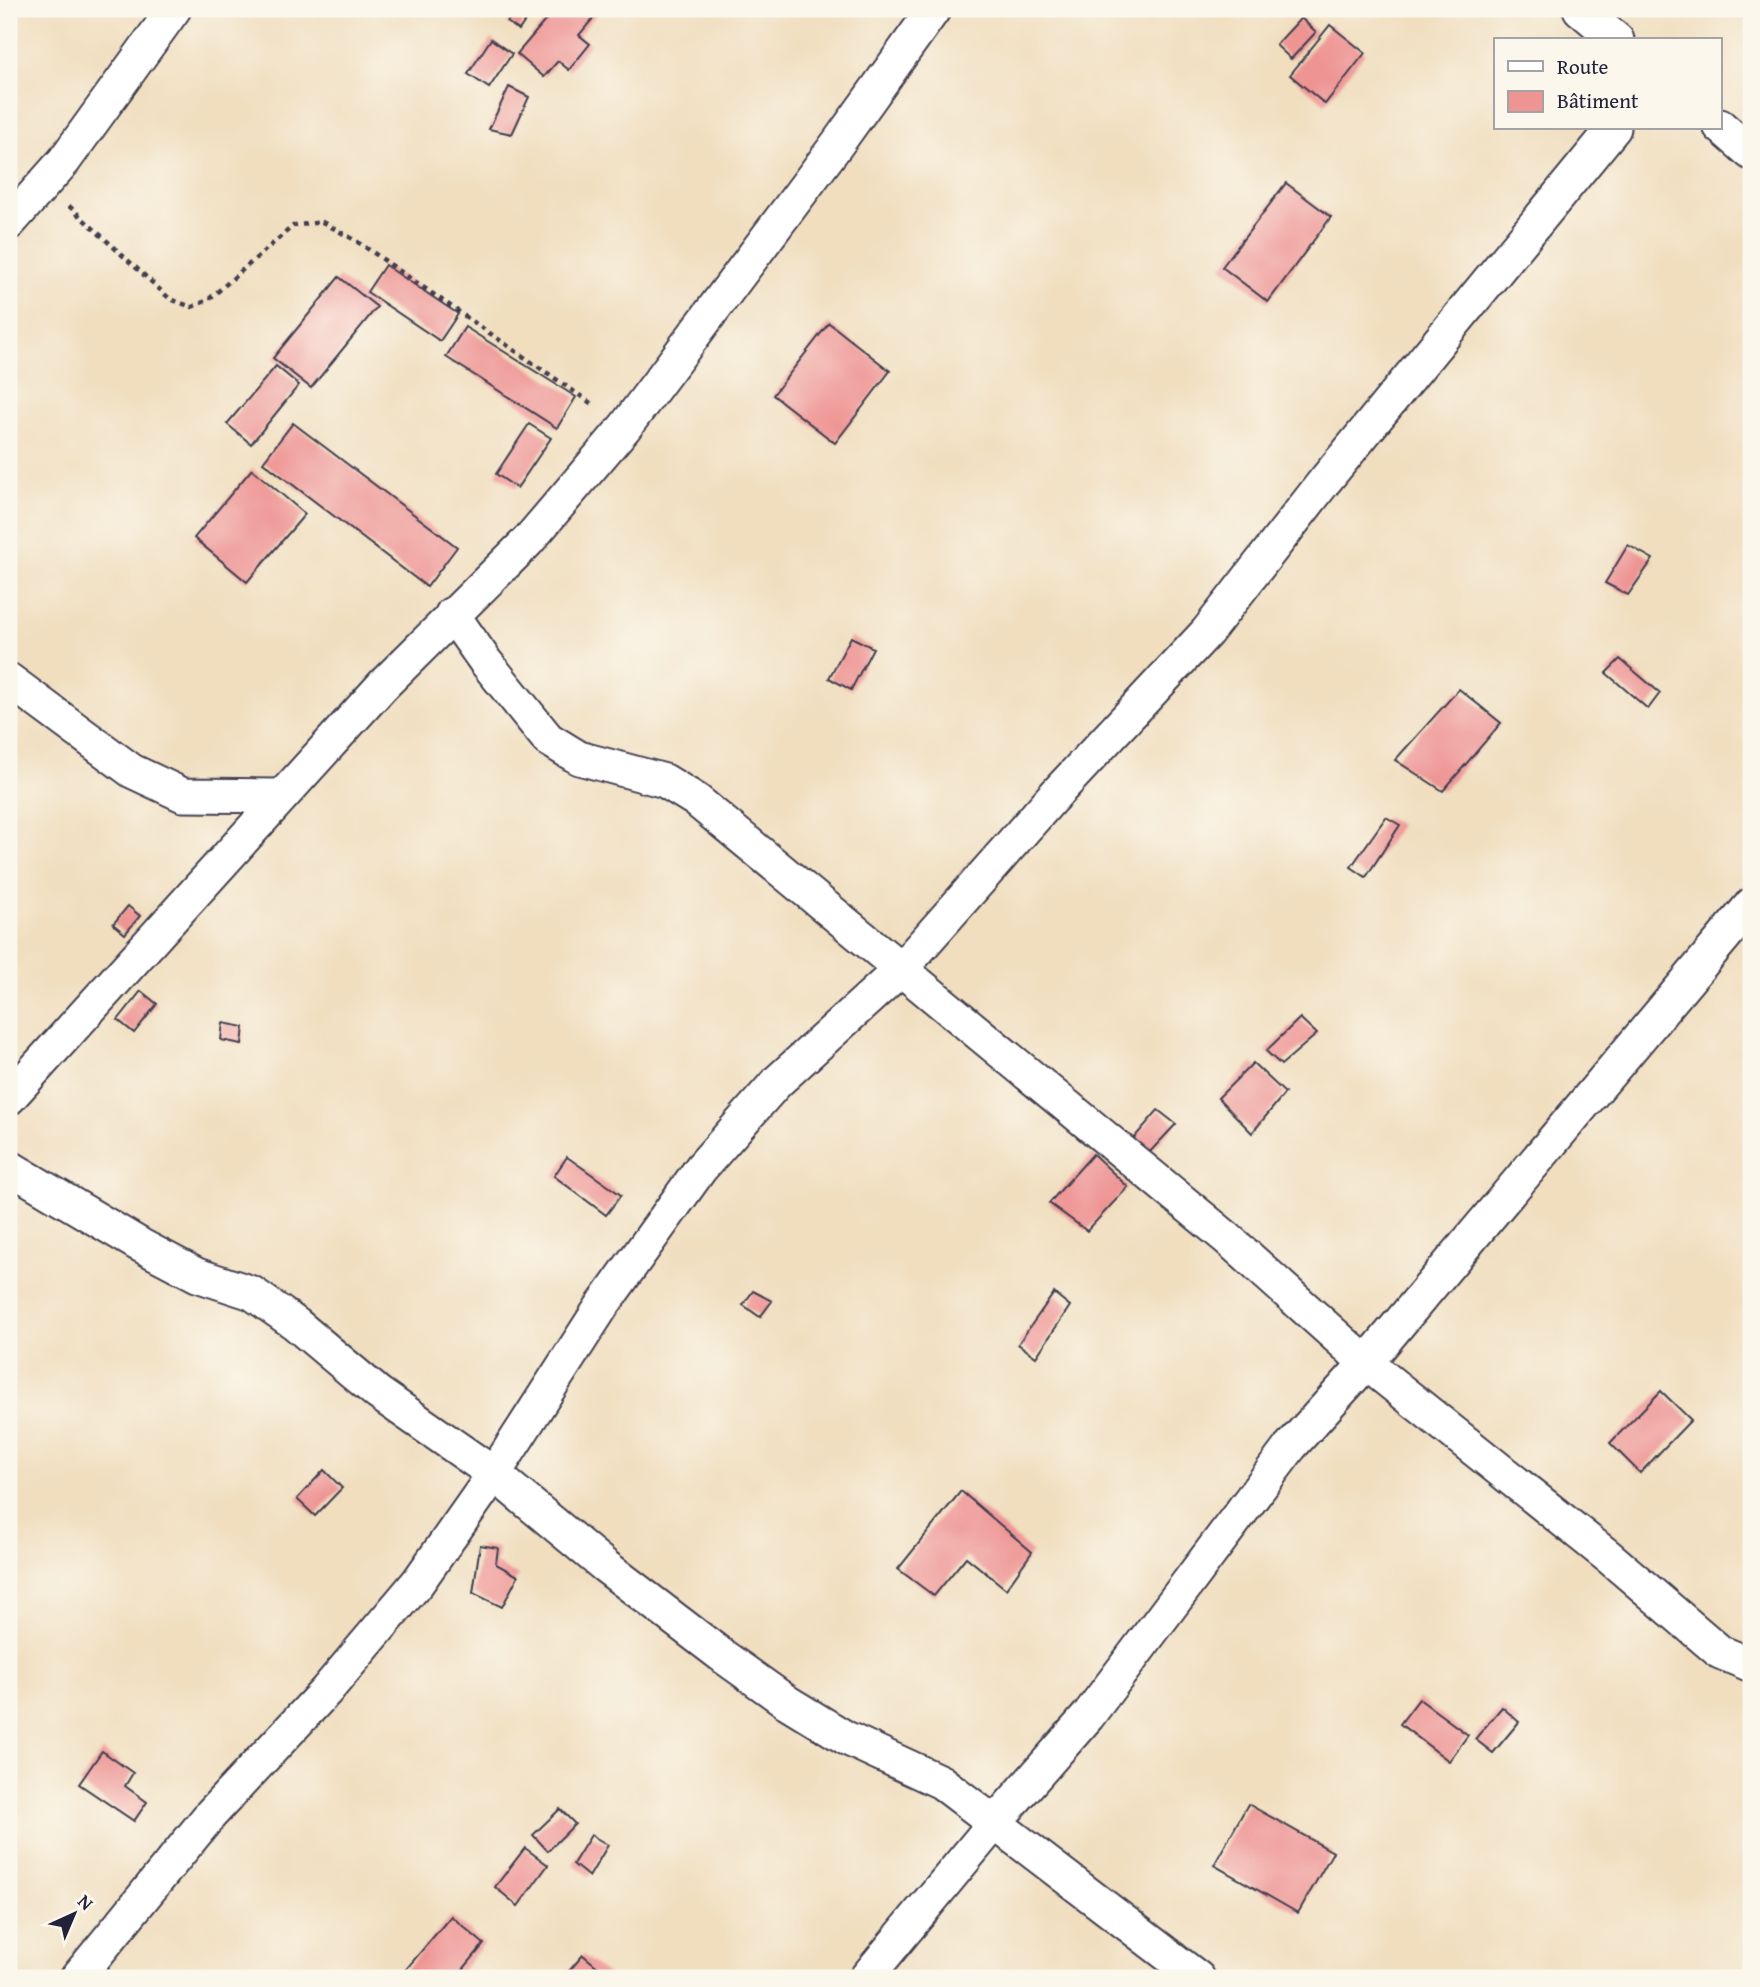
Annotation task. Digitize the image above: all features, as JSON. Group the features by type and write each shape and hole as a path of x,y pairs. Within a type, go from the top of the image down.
{"street":[{"path":"9,223 64,161 174,9"},
{"path":"9,1098 282,796 452,614 528,541 625,427 835,147 934,9"},
{"path":"1580,9 1615,38"},
{"path":"1722,128 1751,153"},
{"path":"77,1978 211,1814 326,1691 418,1582 494,1474 602,1306 701,1168 777,1082 902,968 1052,798 1207,632 1332,472 1612,130"},
{"path":"452,614 485,661 548,738 579,758 665,781 696,800 1228,1238 1366,1363 1609,1557 1720,1652 1751,1665"},
{"path":"9,680 132,771 183,795 282,796"},
{"path":"866,1978 996,1821 1088,1716 1290,1447 1366,1363 1751,905"},
{"path":"9,1167 140,1245 197,1275 252,1293 296,1324 378,1392 494,1474 605,1566 787,1702 846,1738 941,1782 996,1821 1198,1978"}],"path":[{"path":"43,182 170,299 192,307 208,300 293,226 322,222 355,240 625,427"}],"building":[{"path":"516,9 533,9 519,30 507,22"},
{"path":"555,9 601,9 579,35 590,44 569,70 558,61 544,77 517,54"},
{"path":"1301,18 1316,32 1291,59 1276,45"},
{"path":"1330,25 1365,53 1325,104 1290,75"},
{"path":"491,39 512,54 489,88 468,74"},
{"path":"509,87 529,97 512,134 489,129"},
{"path":"1286,183 1331,217 1268,302 1222,267"},
{"path":"385,265 458,314 440,341 367,292"},
{"path":"339,277 377,307 311,388 273,358"},
{"path":"829,323 890,371 835,443 773,395"},
{"path":"465,327 576,397 557,428 446,357"},
{"path":"276,366 299,385 251,444 227,424"},
{"path":"293,423 457,547 427,587 263,462"},
{"path":"529,424 551,438 517,488 496,474"},
{"path":"252,469 305,514 247,582 194,538"},
{"path":"1628,545 1653,559 1628,595 1605,583"},
{"path":"851,637 873,648 851,690 829,678"},
{"path":"1620,659 1660,693 1648,709 1606,673"},
{"path":"1459,689 1501,723 1443,791 1395,760"},
{"path":"1386,817 1400,825 1366,877 1351,867"},
{"path":"128,906 140,916 125,934 113,924"},
{"path":"141,991 157,1004 134,1033 118,1020"},
{"path":"1300,1018 1317,1034 1281,1065 1266,1051"},
{"path":"223,1023 244,1027 242,1044 221,1040"},
{"path":"1253,1063 1285,1093 1252,1133 1218,1098"},
{"path":"1158,1110 1176,1124 1147,1155 1133,1139"},
{"path":"1093,1154 1128,1187 1087,1231 1049,1203"},
{"path":"567,1157 621,1195 606,1215 554,1176"},
{"path":"753,1291 772,1301 760,1317 743,1305"},
{"path":"1054,1293 1070,1306 1036,1357 1018,1344"},
{"path":"1661,1391 1691,1420 1640,1473 1610,1443"},
{"path":"324,1470 342,1488 315,1516 297,1499"},
{"path":"961,1491 1032,1552 1006,1589 966,1557 934,1596 898,1569"},
{"path":"480,1545 498,1548 496,1564 518,1576 502,1607 473,1593"},
{"path":"1419,1699 1468,1735 1449,1761 1400,1724"},
{"path":"1502,1707 1519,1722 1493,1753 1475,1739"},
{"path":"102,1751 133,1773 125,1786 147,1802 134,1821 79,1784"},
{"path":"1248,1804 1333,1852 1298,1913 1214,1865"},
{"path":"560,1809 575,1824 548,1851 533,1835"},
{"path":"591,1835 608,1845 589,1877 573,1864"},
{"path":"525,1848 548,1865 518,1906 495,1887"},
{"path":"451,1916 484,1944 456,1978 407,1978 402,1974"},
{"path":"583,1955 611,1978 563,1978"}]}
